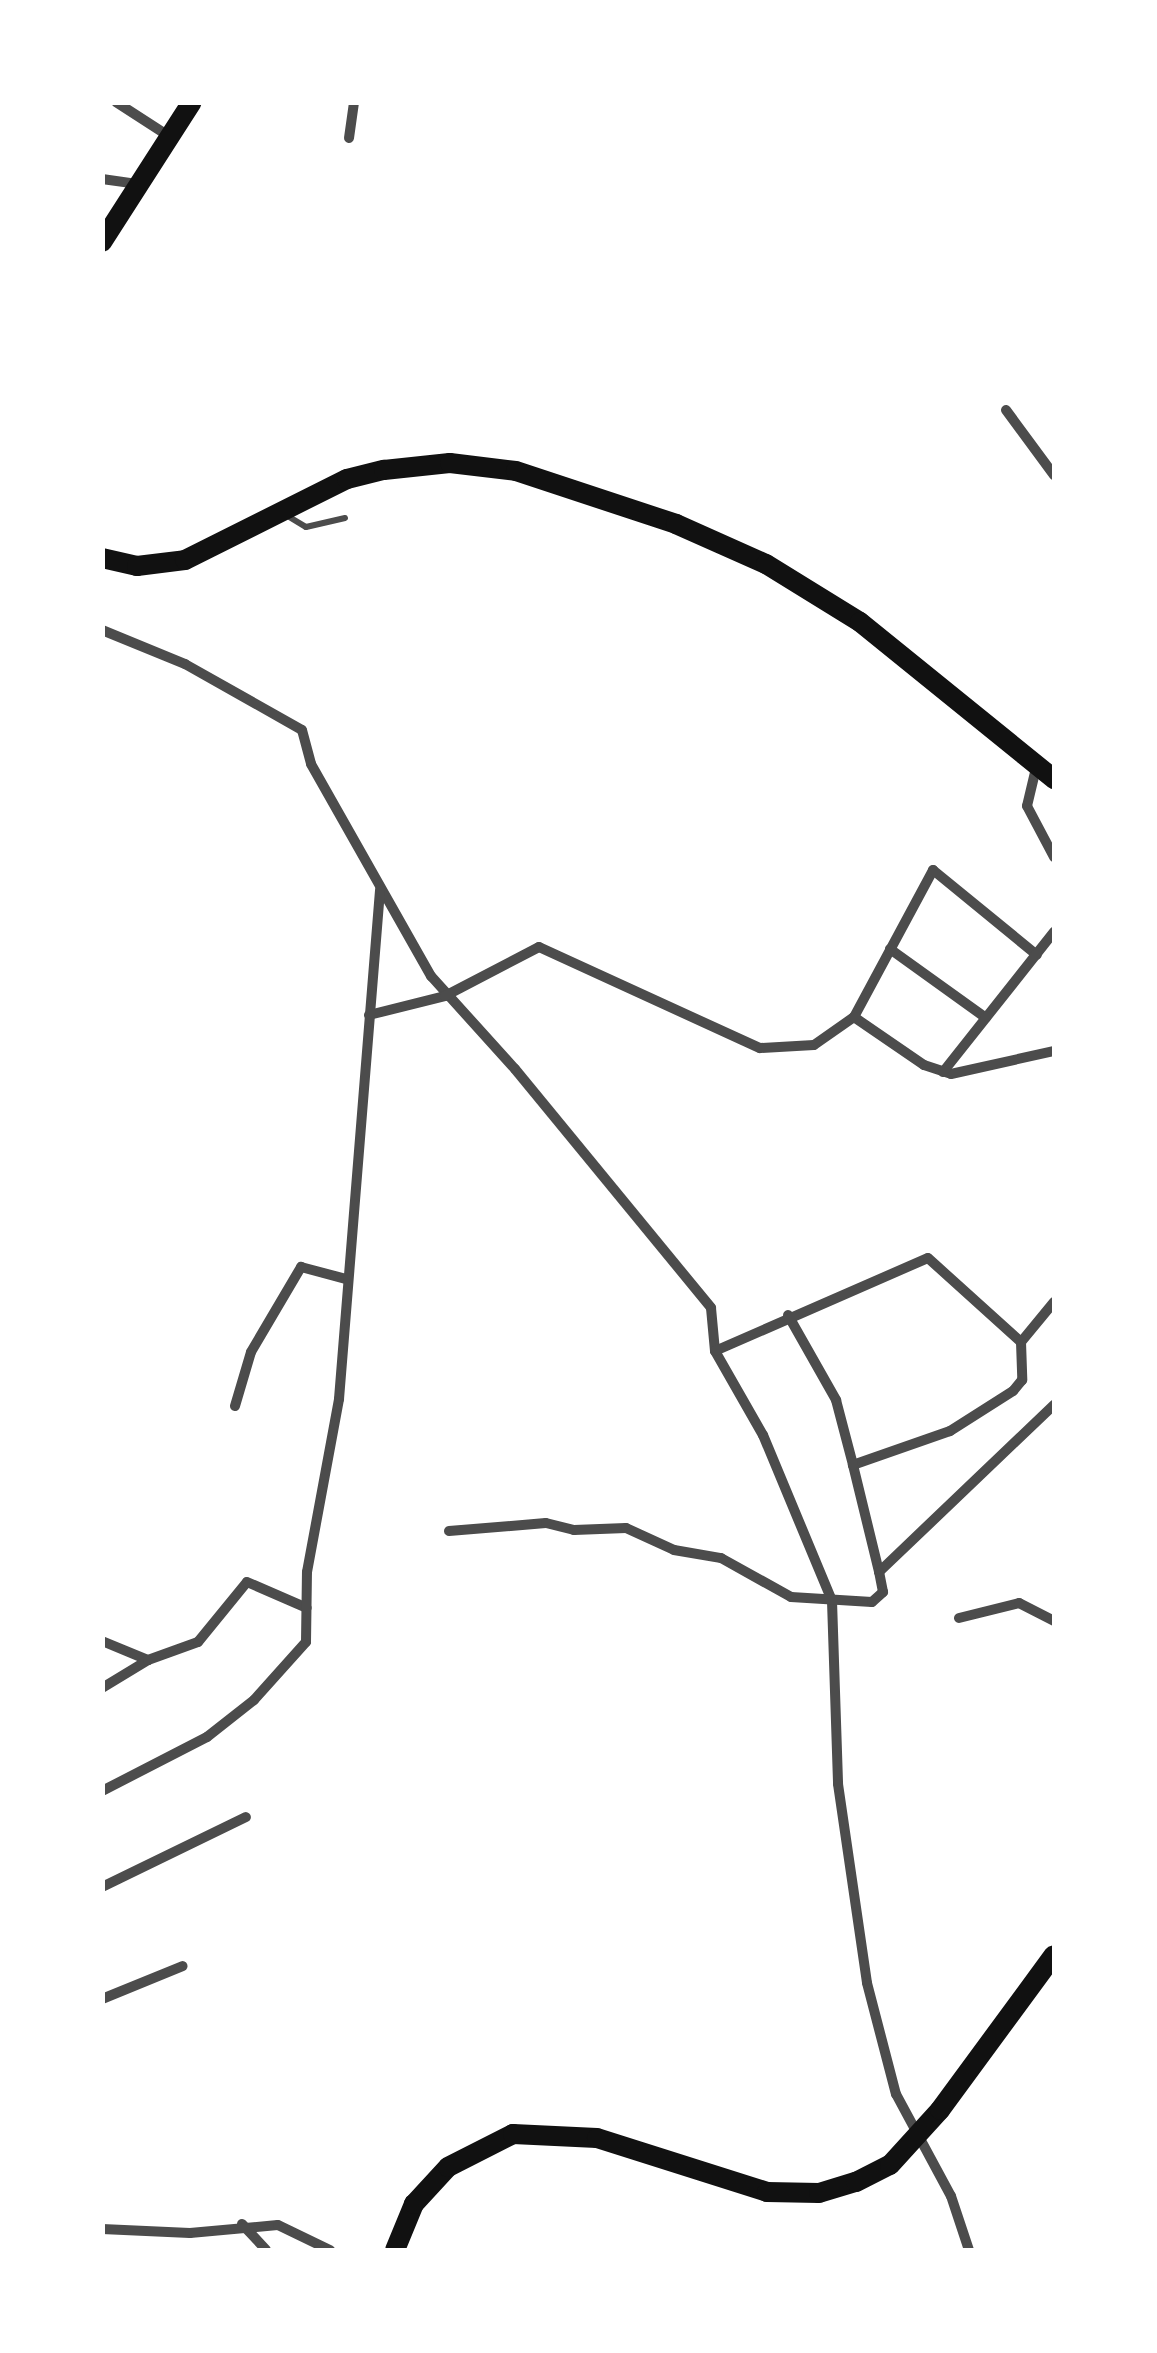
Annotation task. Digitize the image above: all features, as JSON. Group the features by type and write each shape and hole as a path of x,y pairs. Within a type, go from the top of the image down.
{"highway":[{"path":"102,242 192,102"},
{"path":"102,558 136,566 184,560 348,479 450,463 516,472 676,524 766,564 860,622 1054,779"},
{"path":"395,2250 414,2204 448,2167 512,2134 597,2138 767,2192 819,2193 890,2165 920,2133 1054,1955"}],"street":[{"path":"116,102 170,138"},
{"path":"349,138 354,102"},
{"path":"102,178 140,184"},
{"path":"1006,410 1054,474"},
{"path":"102,630 185,664 302,730 311,764 380,890 446,996 515,1069 710,1308 715,1351 762,1435 832,1600 838,1784 867,1983 896,2094 920,2133 969,2250"},
{"path":"1037,764 1027,806 1054,857"},
{"path":"370,1016 446,996 539,946 770,1050 814,1045 854,1017 936,870 1037,956"},
{"path":"102,1791 207,1737 254,1700 303,1647 307,1572 340,1399 346,1278 380,890"},
{"path":"943,1072 1054,932"},
{"path":"890,949 986,1018"},
{"path":"854,1017 943,1072 966,1073 1054,1051"},
{"path":"715,1351 788,1315 934,1259 1021,1342"},
{"path":"234,1406 251,1352 301,1267 346,1278"},
{"path":"853,1465 950,1431 1013,1392 1022,1380 1021,1342 1054,1302"},
{"path":"449,1531 546,1523 574,1530 626,1528 674,1550 721,1558 791,1597 879,1599 879,1572 836,1400 788,1315"},
{"path":"879,1572 1054,1404"},
{"path":"102,1688 148,1660 198,1642 247,1582 306,1608"},
{"path":"959,1618 1018,1603 1054,1622"},
{"path":"102,1641 148,1660"},
{"path":"102,1887 246,1817"},
{"path":"102,1999 182,1966"},
{"path":"242,2224 266,2250"},
{"path":"102,2230 190,2234 242,2224 290,2228 330,2250"}],"lane":[{"path":"281,510 306,528 346,518"}]}
